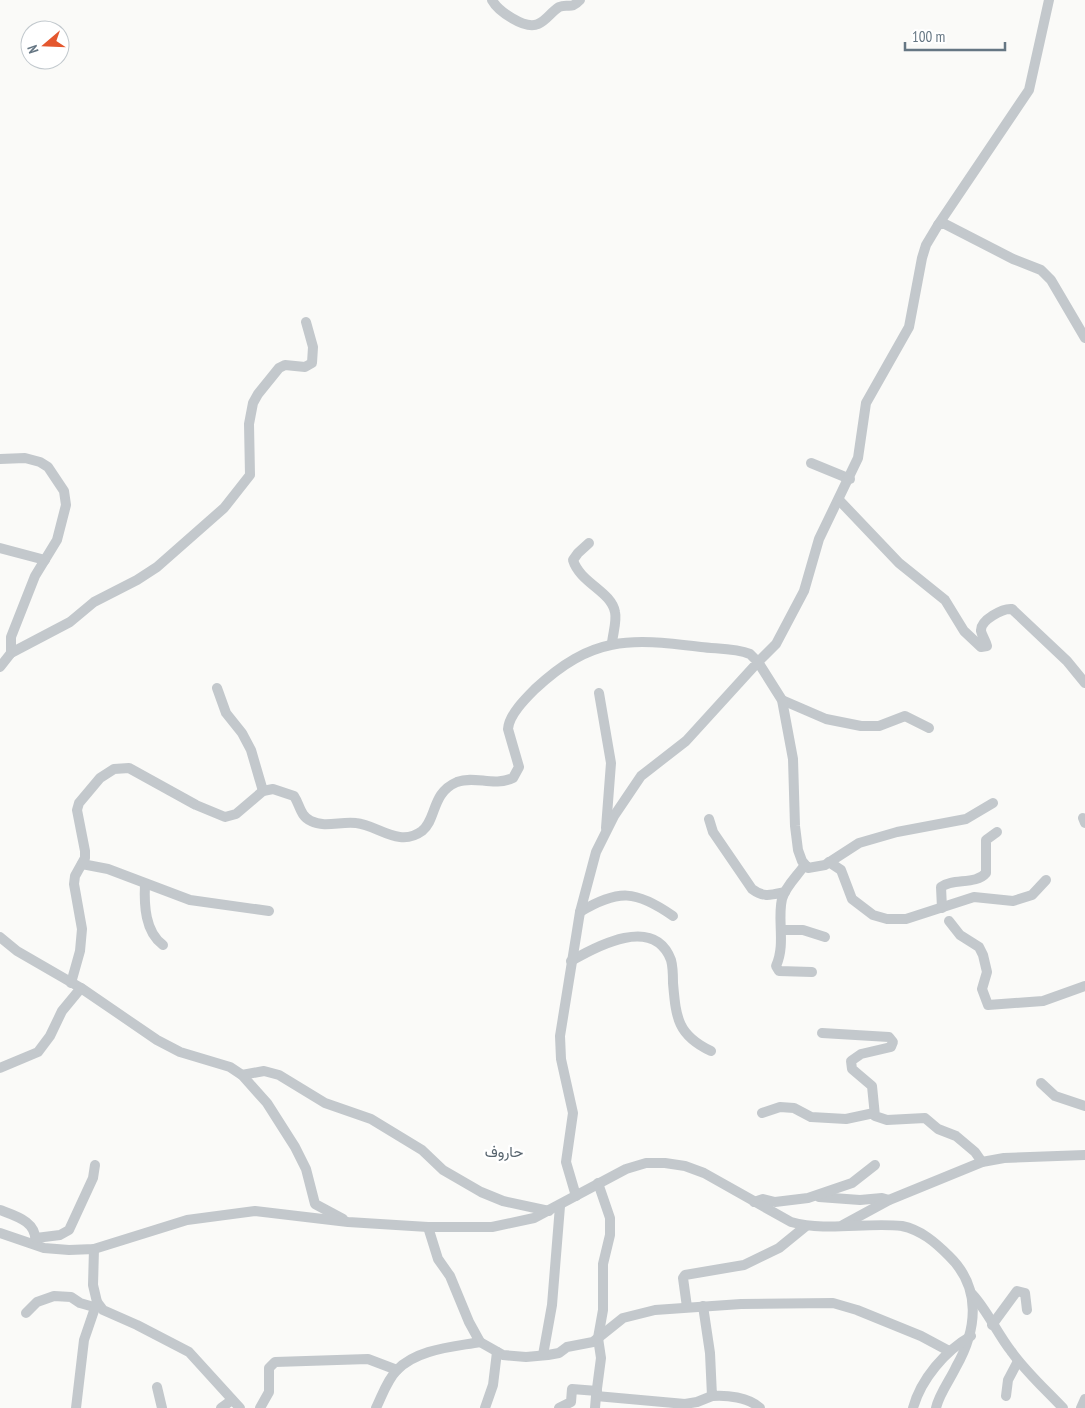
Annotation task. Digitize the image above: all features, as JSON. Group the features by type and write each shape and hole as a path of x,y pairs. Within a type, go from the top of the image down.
{"street":[{"path":"492,0 501,12 531,26 539,24 560,7 572,7 580,0"},
{"path":"576,1196 566,1162 573,1113 560,1049 561,1025 580,912 596,852 606,829 641,776 686,741 776,644 793,615 807,583 819,539 850,479 858,458 866,403 909,327 924,252 933,229 938,225 1029,90 1049,0"},
{"path":"938,225 943,223 1013,259 1041,270 1051,280 1085,338"},
{"path":"0,666 11,653 70,622 94,602 137,580 157,567 224,508 250,474 249,424 253,403 258,394 279,368 285,365 305,367 312,363 313,346 306,322"},
{"path":"0,460 25,458 40,462 48,467 64,490 66,513 57,540 35,576 11,637 11,653"},
{"path":"811,463 850,479"},
{"path":"839,500 899,563 945,600 964,631 981,647 987,646 981,632 983,624 999,613 1012,609 1067,660 1085,683"},
{"path":"589,543 573,560 590,585 610,600 614,606 616,615 612,643"},
{"path":"0,548 45,560"},
{"path":"71,983 82,939 81,917 74,884 76,870 82,864 85,851 77,819 79,802 100,778 114,769 130,768 196,806 225,817 236,814 263,791 273,789 289,793 299,803 304,816 317,823 364,824 398,836 416,834 428,824 438,800 452,785 469,780 499,782 513,778 519,767 508,729 514,714 530,694 562,668 594,649 612,643 665,643 745,652 754,657 782,700 793,759 795,826 798,850 804,866"},
{"path":"217,688 226,713 242,733 251,750 263,791"},
{"path":"599,693 611,763 606,829"},
{"path":"782,700 826,719 844,723 873,727 905,716 929,728"},
{"path":"804,866 813,868 829,862 860,843 913,829 966,819 993,803"},
{"path":"710,819 713,832 752,889 760,895 767,896 784,892"},
{"path":"942,908 941,887 946,884 978,878 986,872 986,840 997,832"},
{"path":"829,862 841,870 852,899 873,915 887,919 906,919 974,897 1013,901 1032,895 1046,880"},
{"path":"82,864 108,870 190,900 269,911"},
{"path":"804,866 784,892 781,903 780,958 776,966 779,971 812,972"},
{"path":"145,884 149,926 156,940 163,945"},
{"path":"580,912 608,896 617,895 641,898 674,916"},
{"path":"949,921 960,935 979,947 983,955 987,972 982,989 988,1005 1043,1001 1085,986"},
{"path":"782,930 803,930 825,938"},
{"path":"0,937 16,951 81,988 170,1048 230,1067 242,1075 266,1103 295,1147 306,1170 316,1204 348,1222"},
{"path":"571,961 603,944 626,937 645,938 658,944 672,962 675,1010 681,1026 691,1040 711,1051"},
{"path":"0,1068 38,1052 50,1036 62,1011 81,988"},
{"path":"822,1033 881,1035 891,1039 893,1044 891,1047 861,1054 853,1058 851,1062 852,1069 872,1086 874,1114 877,1118 887,1120 925,1118 938,1129 951,1132 975,1152 982,1162"},
{"path":"242,1075 264,1071 279,1075 325,1103 371,1119 422,1150 443,1170 481,1192 503,1201 550,1211"},
{"path":"1042,1084 1055,1096 1085,1106"},
{"path":"762,1113 780,1107 794,1108 811,1117 846,1119 874,1114"},
{"path":"842,1226 889,1200 982,1162 1004,1158 1085,1155"},
{"path":"0,1233 69,1250 94,1249 171,1225 223,1214 255,1211 348,1222 428,1227 492,1227 534,1218 550,1211 626,1168 646,1163 675,1164 704,1174 791,1222 806,1226 891,1225 912,1228 937,1244 954,1261 967,1280 974,1311 971,1336 936,1408"},
{"path":"35,1241 60,1235 70,1230 93,1178 95,1165"},
{"path":"754,1202 763,1199 780,1202 814,1196 852,1183 875,1165"},
{"path":"595,1408 601,1358 598,1338 603,1310 603,1264 610,1235 610,1218 598,1183"},
{"path":"814,1196 860,1200 882,1198 889,1200"},
{"path":"543,1355 552,1305 560,1206"},
{"path":"0,1210 26,1221 33,1230 35,1241"},
{"path":"687,1307 683,1278 685,1275 744,1265 779,1248 806,1226"},
{"path":"428,1227 438,1259 450,1276 469,1322 480,1342 497,1352 526,1357 559,1353 567,1347 586,1344 598,1338 616,1323 631,1316 655,1310 703,1306 833,1303 857,1310 921,1336 950,1351"},
{"path":"76,1408 84,1340 96,1305 92,1273 94,1249"},
{"path":"992,1325 1017,1291 1025,1293 1027,1310"},
{"path":"971,1293 979,1301 992,1325 1030,1377 1063,1408"},
{"path":"26,1313 37,1302 54,1296 71,1297 80,1303 96,1305 111,1315 137,1325 189,1352 227,1405 240,1408"},
{"path":"703,1306 710,1353 712,1396"},
{"path":"913,1408 922,1387 950,1351 971,1336"},
{"path":"376,1408 385,1388 397,1370 424,1355 480,1342"},
{"path":"485,1408 493,1385 497,1352"},
{"path":"260,1408 269,1392 269,1368 275,1362 368,1359 397,1370"},
{"path":"1006,1396 1008,1380 1018,1361"},
{"path":"157,1387 162,1408"},
{"path":"559,1408 571,1402 572,1389 645,1402 697,1405 712,1396 753,1402 760,1408"},
{"path":"1080,1408 1085,1399"}],"district":[{"name":"حاروف","path":"504,1152"}]}
